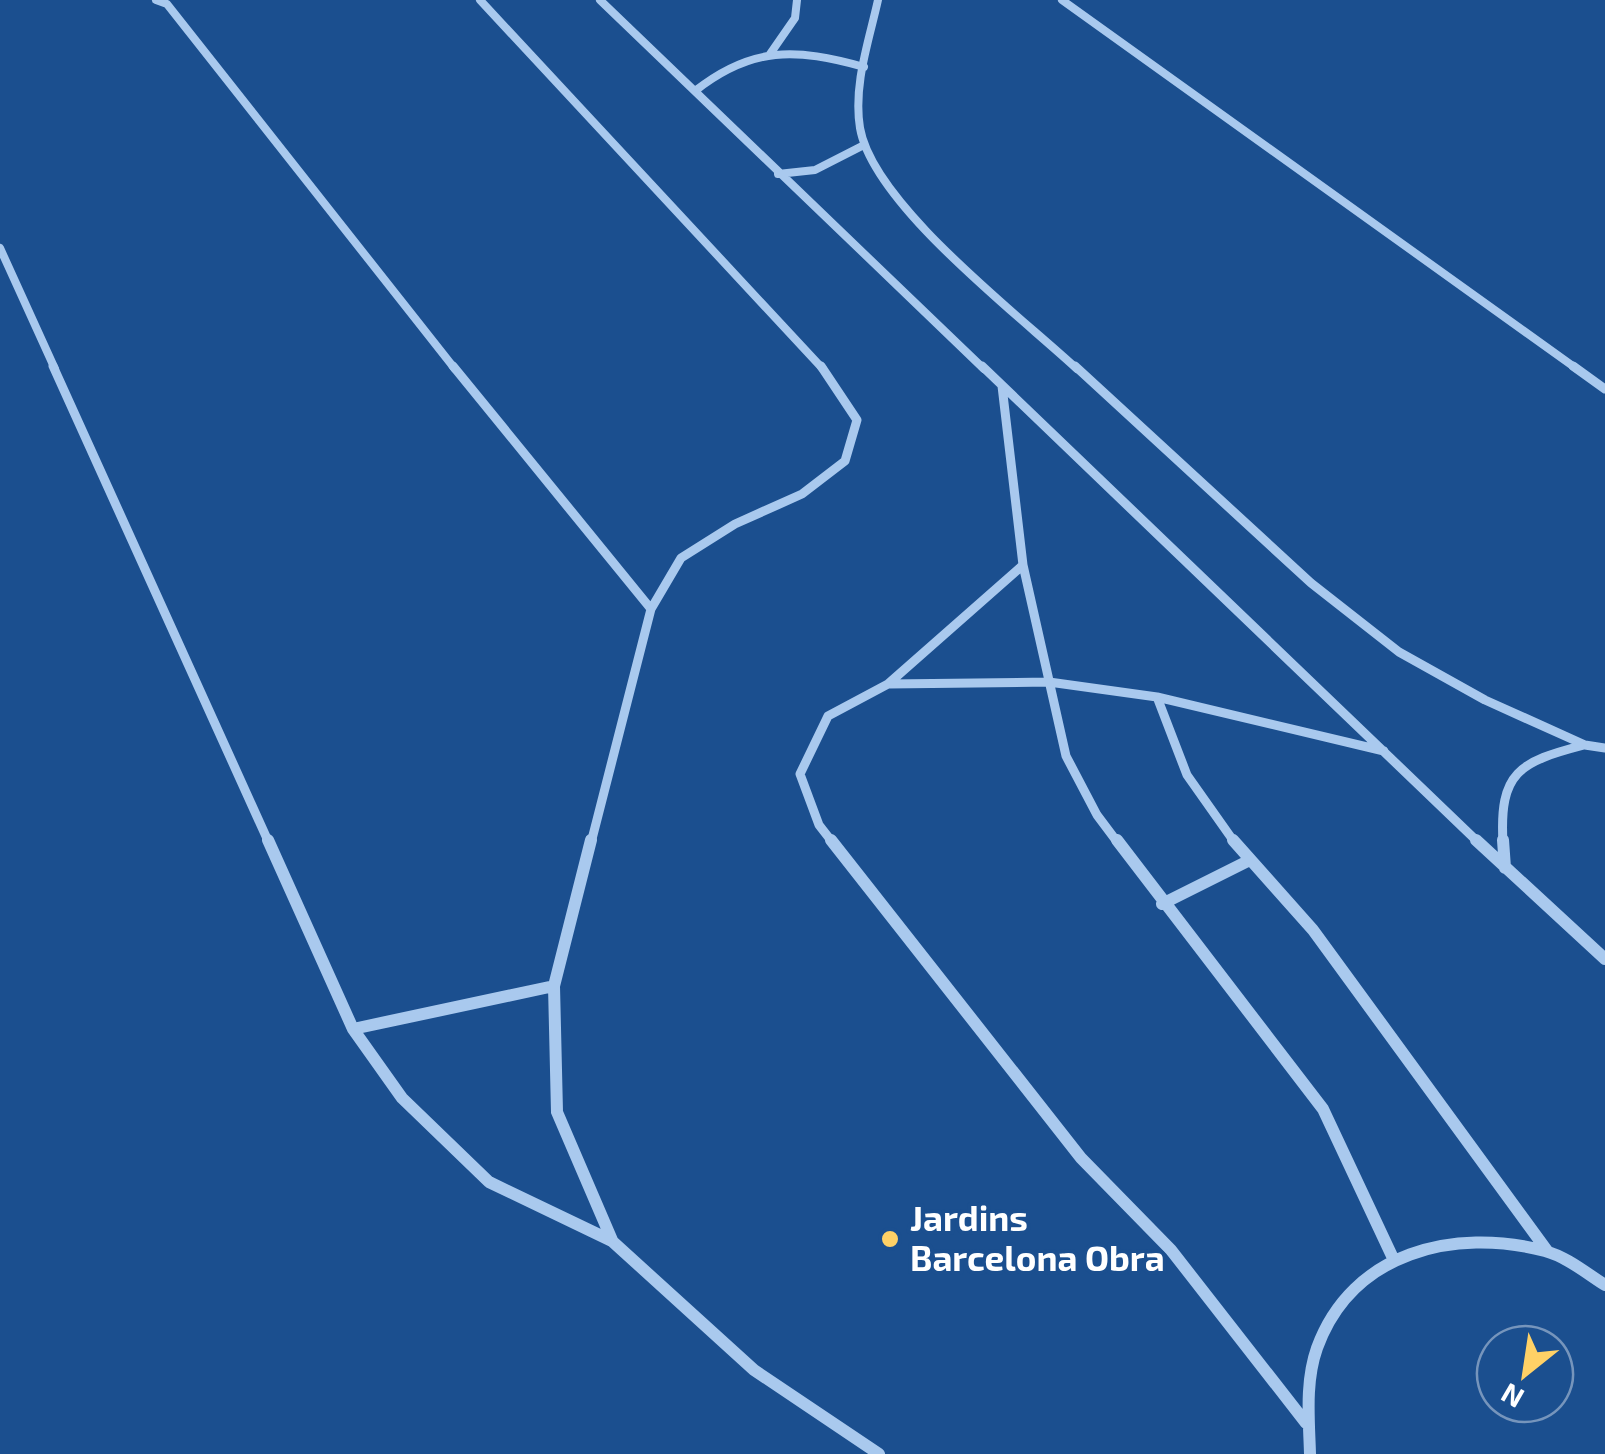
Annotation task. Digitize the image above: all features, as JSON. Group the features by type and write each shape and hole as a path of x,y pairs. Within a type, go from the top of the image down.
{"street":[{"path":"156,0 168,4 485,407 652,609"},
{"path":"480,0 827,372 857,420 845,461 802,494 736,524 681,558 652,609 554,986 558,1112 612,1241"},
{"path":"600,0 1505,868 1605,959"},
{"path":"770,54 795,18 797,0"},
{"path":"878,0 859,106 864,144 885,182 925,229 1311,583 1399,652 1484,700 1586,744 1605,748"},
{"path":"1062,0 1605,390"},
{"path":"696,91 717,72 770,54 804,52 864,68"},
{"path":"778,174 815,170 864,144"},
{"path":"0,248 353,1029 402,1098 488,1182 612,1241 754,1370 879,1454"},
{"path":"1002,384 1023,565 1066,756 1097,815 1323,1110 1392,1256"},
{"path":"1023,565 888,684 828,716 800,774 820,825 1081,1158 1171,1250 1306,1422"},
{"path":"888,684 1049,682 1157,697 1386,751"},
{"path":"1157,697 1187,774 1248,860 1313,930 1548,1252"},
{"path":"1505,868 1500,813 1504,786 1518,767 1550,753 1586,744"},
{"path":"1162,904 1248,860"},
{"path":"353,1029 554,986"},
{"path":"1310,1454 1306,1422 1314,1350 1344,1293 1392,1256 1466,1238 1548,1252 1605,1285"}],"place":[{"name":"Jardins Barcelona Obra","path":"890,1239"}]}
